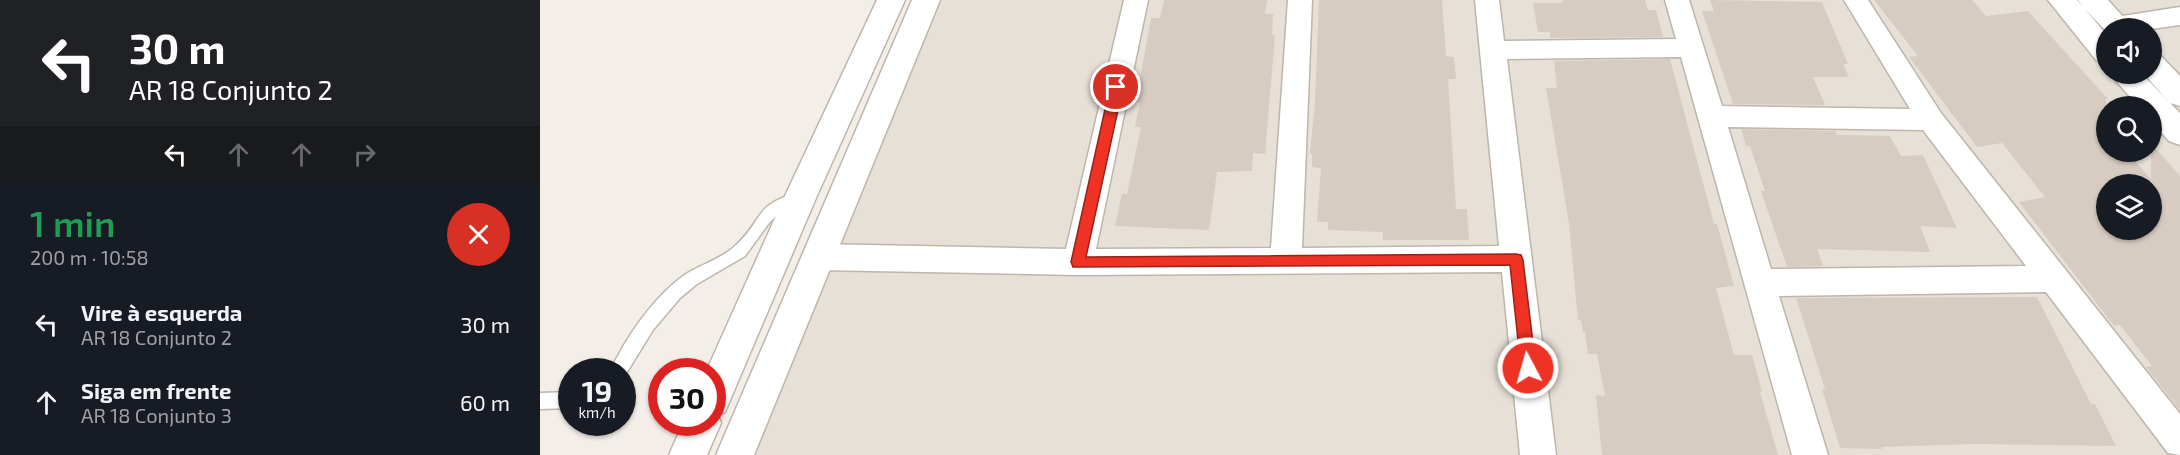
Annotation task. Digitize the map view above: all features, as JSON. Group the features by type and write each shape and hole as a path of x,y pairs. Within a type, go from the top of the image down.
{"street":[{"path":"726,368 800,198 891,0"},
{"path":"735,455 926,0"},
{"path":"1078,262 1136,0"},
{"path":"1286,261 1300,0"},
{"path":"1487,0 1538,455"},
{"path":"1677,0 1810,455"},
{"path":"1856,0 1931,120 2052,279 2180,441"},
{"path":"2062,0 2096,41"},
{"path":"2092,0 2109,18"},
{"path":"2162,19 2180,16"},
{"path":"1492,50 1691,48"},
{"path":"2162,75 2180,95"},
{"path":"2134,84 2180,133"},
{"path":"1711,116 1931,120"},
{"path":"818,257 1078,262 1516,260"},
{"path":"1760,284 2052,279"},
{"path":"688,455 696,436"}],"lane":[{"path":"627,358 661,304 710,267 726,262 742,249 767,213 783,201 800,198"},
{"path":"540,400 558,400"}],"shaded area":[{"path":"926,0 2180,0 2180,455 735,455"}],"building":[{"path":"1164,0 1267,0 1265,14 1273,14 1272,35 1275,35 1265,154 1253,153 1252,171 1217,172 1209,230 1115,226 1122,194 1127,194 1141,127 1135,127 1140,102 1136,102 1151,18 1160,18"},
{"path":"1319,0 1442,0 1446,56 1454,57 1456,79 1448,79 1456,209 1467,209 1469,240 1383,240 1383,232 1328,230 1328,222 1317,222 1321,168 1312,167 1312,154 1310,153 1315,102"},
{"path":"1562,0 1645,0 1648,10 1656,10 1663,37 1550,38 1550,32 1538,32 1533,3 1562,3"},
{"path":"1710,0 1822,2 1848,64 1843,64 1849,77 1813,77 1825,105 1733,104 1702,11 1714,11"},
{"path":"1874,0 1972,0 1986,16 2028,11 2105,96 2096,96 2096,162 2136,162 2147,174 2096,174 2096,240 2162,240 2162,174 2151,174 2151,162 2162,162 2162,156 2180,176 2180,410 2146,367 2152,366 2120,325 2114,326 2019,202 2045,197 2002,143 1977,147 1909,57 1918,56"},
{"path":"1670,59 1714,224 1717,224 1734,286 1716,288 1734,355 1752,355 1778,455 1602,455 1596,395 1605,396 1597,354 1588,354 1585,332 1583,332 1581,320 1578,320 1569,223 1546,88 1557,88 1554,61"},
{"path":"1741,129 1835,131 1837,135 1890,136 1901,156 1923,155 1957,228 1920,226 1930,252 1817,249 1823,266 1787,267 1761,191 1765,191 1750,146 1746,146"},
{"path":"2037,297 2091,404 2095,404 2116,446 1971,444 1881,447 1882,449 1840,448 1822,389 1825,389 1796,298"}],"route":[{"path":"1116,87 1078,262 1516,260 1528,368"}]}
